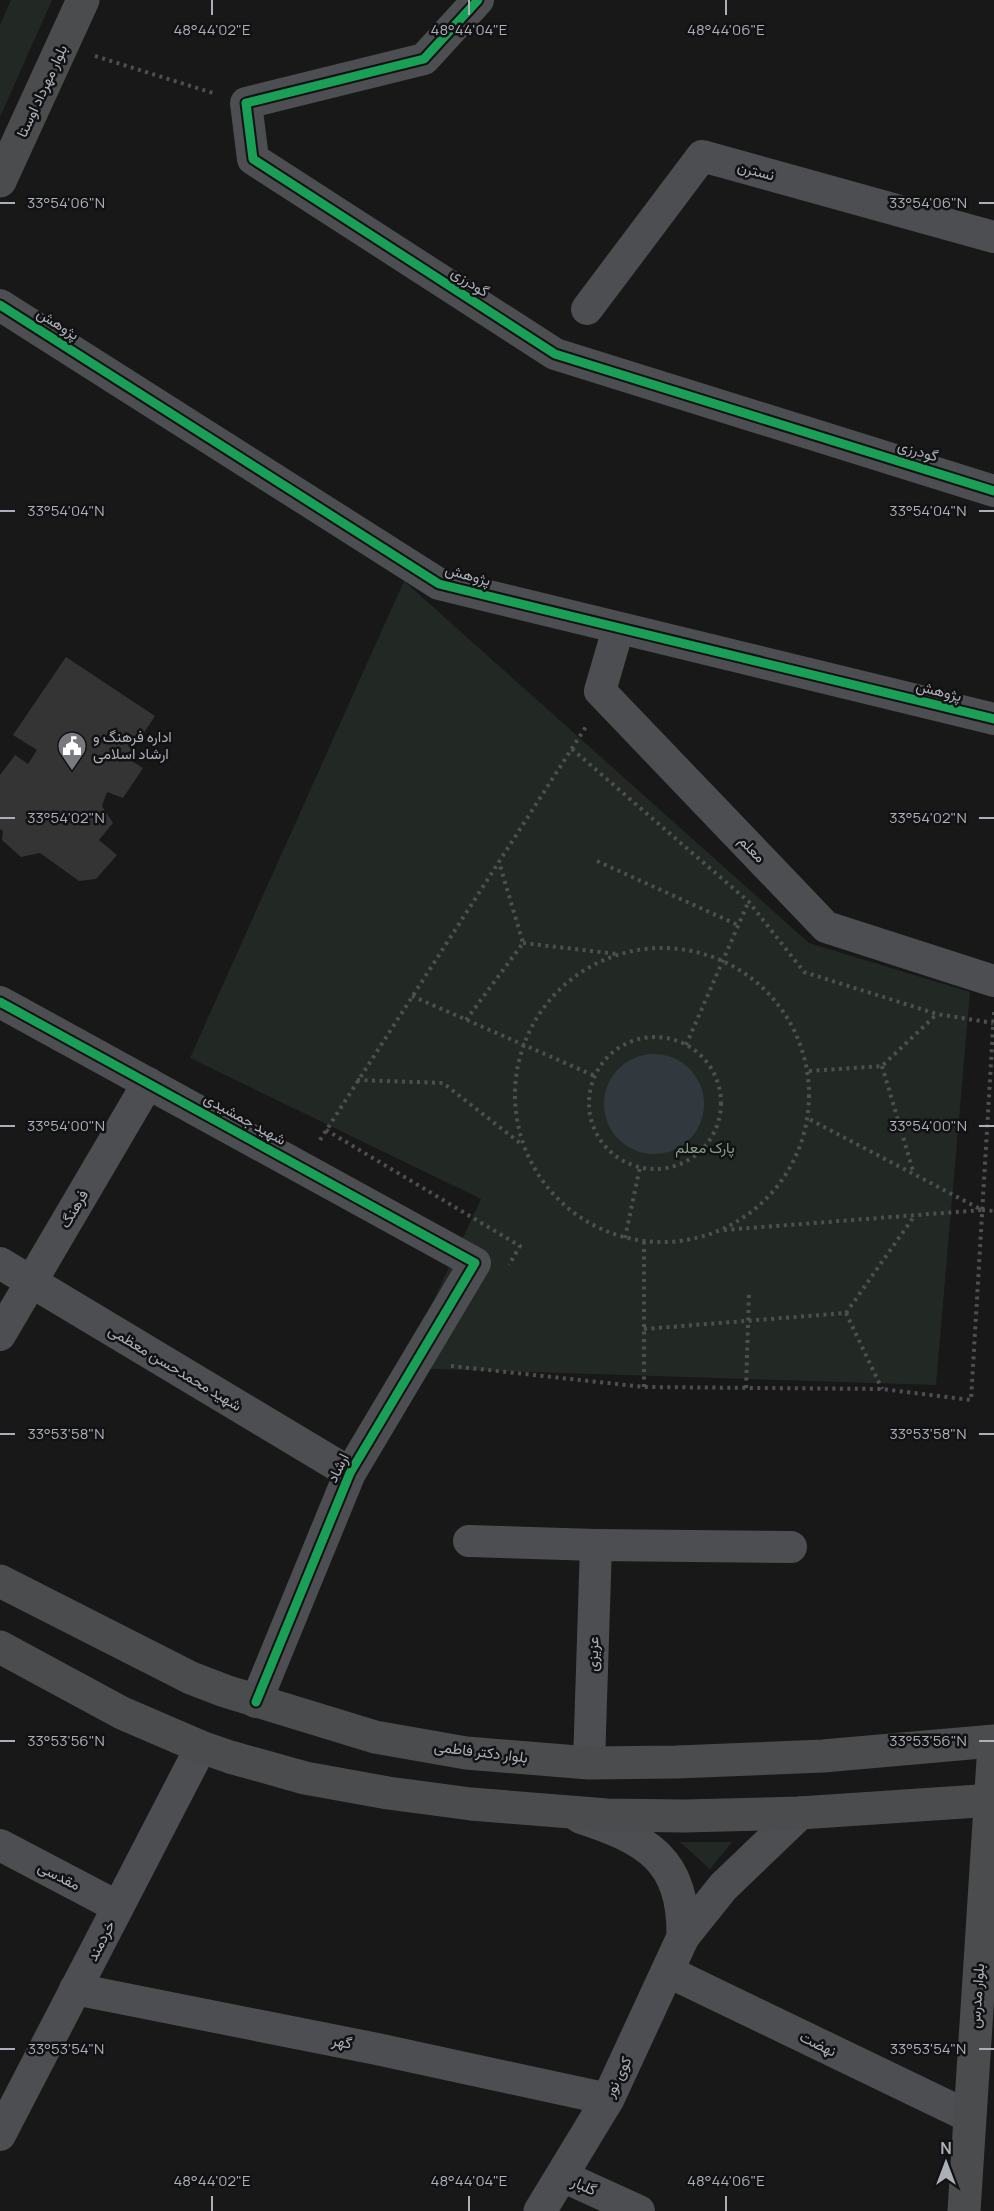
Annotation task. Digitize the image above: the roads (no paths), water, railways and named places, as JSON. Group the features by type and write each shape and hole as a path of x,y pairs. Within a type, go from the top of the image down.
{"main road":[{"name":"بلوار مهرداد اوستا","path":"0,182 83,0"},
{"name":"بلوار دکتر فاطمی","path":"0,1581 191,1678 256,1702 386,1739 466,1753 589,1763 676,1762 823,1756 994,1743"},
{"path":"0,1647 122,1713 201,1747 305,1778 388,1793 471,1804 607,1815 685,1816 800,1813 992,1801"},
{"name":"بلوار مدرس","path":"964,2211 968,2116 992,1801 994,1743"}],"street":[{"name":"گودرزی","path":"478,0 424,59 246,103 253,159 555,354 994,490"},
{"name":"نسترن","path":"587,309 702,156 994,237"},
{"name":"پژوهش","path":"0,305 439,584 994,719"},
{"name":"معلم","path":"618,629 600,691 826,927 994,981"},
{"name":"شهید جمشیدی","path":"0,1002 475,1263"},
{"name":"فرهنگ","path":"0,1335 148,1083"},
{"name":"شهید محمدحسن معظمی","path":"0,1263 350,1473"},
{"name":"ارشاد","path":"256,1702 350,1473 475,1263"},
{"path":"469,1541 791,1547"},
{"name":"عزیزی","path":"589,1763 596,1545"},
{"name":"خردمند","path":"3,2121 75,1989 201,1747"},
{"name":"کوی نور","path":"560,1810 620,1830 653,1851 675,1879 684,1910 683,1937"},
{"name":"کوی نور","path":"540,2211 608,2099 683,1937 723,1887 800,1813"},
{"name":"مقدسی","path":"0,1845 118,1907"},
{"name":"نهضت","path":"667,1971 968,2116"},
{"name":"گهر","path":"75,1989 365,2046 608,2099"},
{"name":"گلبار","path":"562,2176 639,2211"}],"place":[{"name":"اداره فرهنگ و ارشاد اسلامی","path":"72,772"}],"park label":[{"name":"پارک معلم","path":"705,1148"}]}
